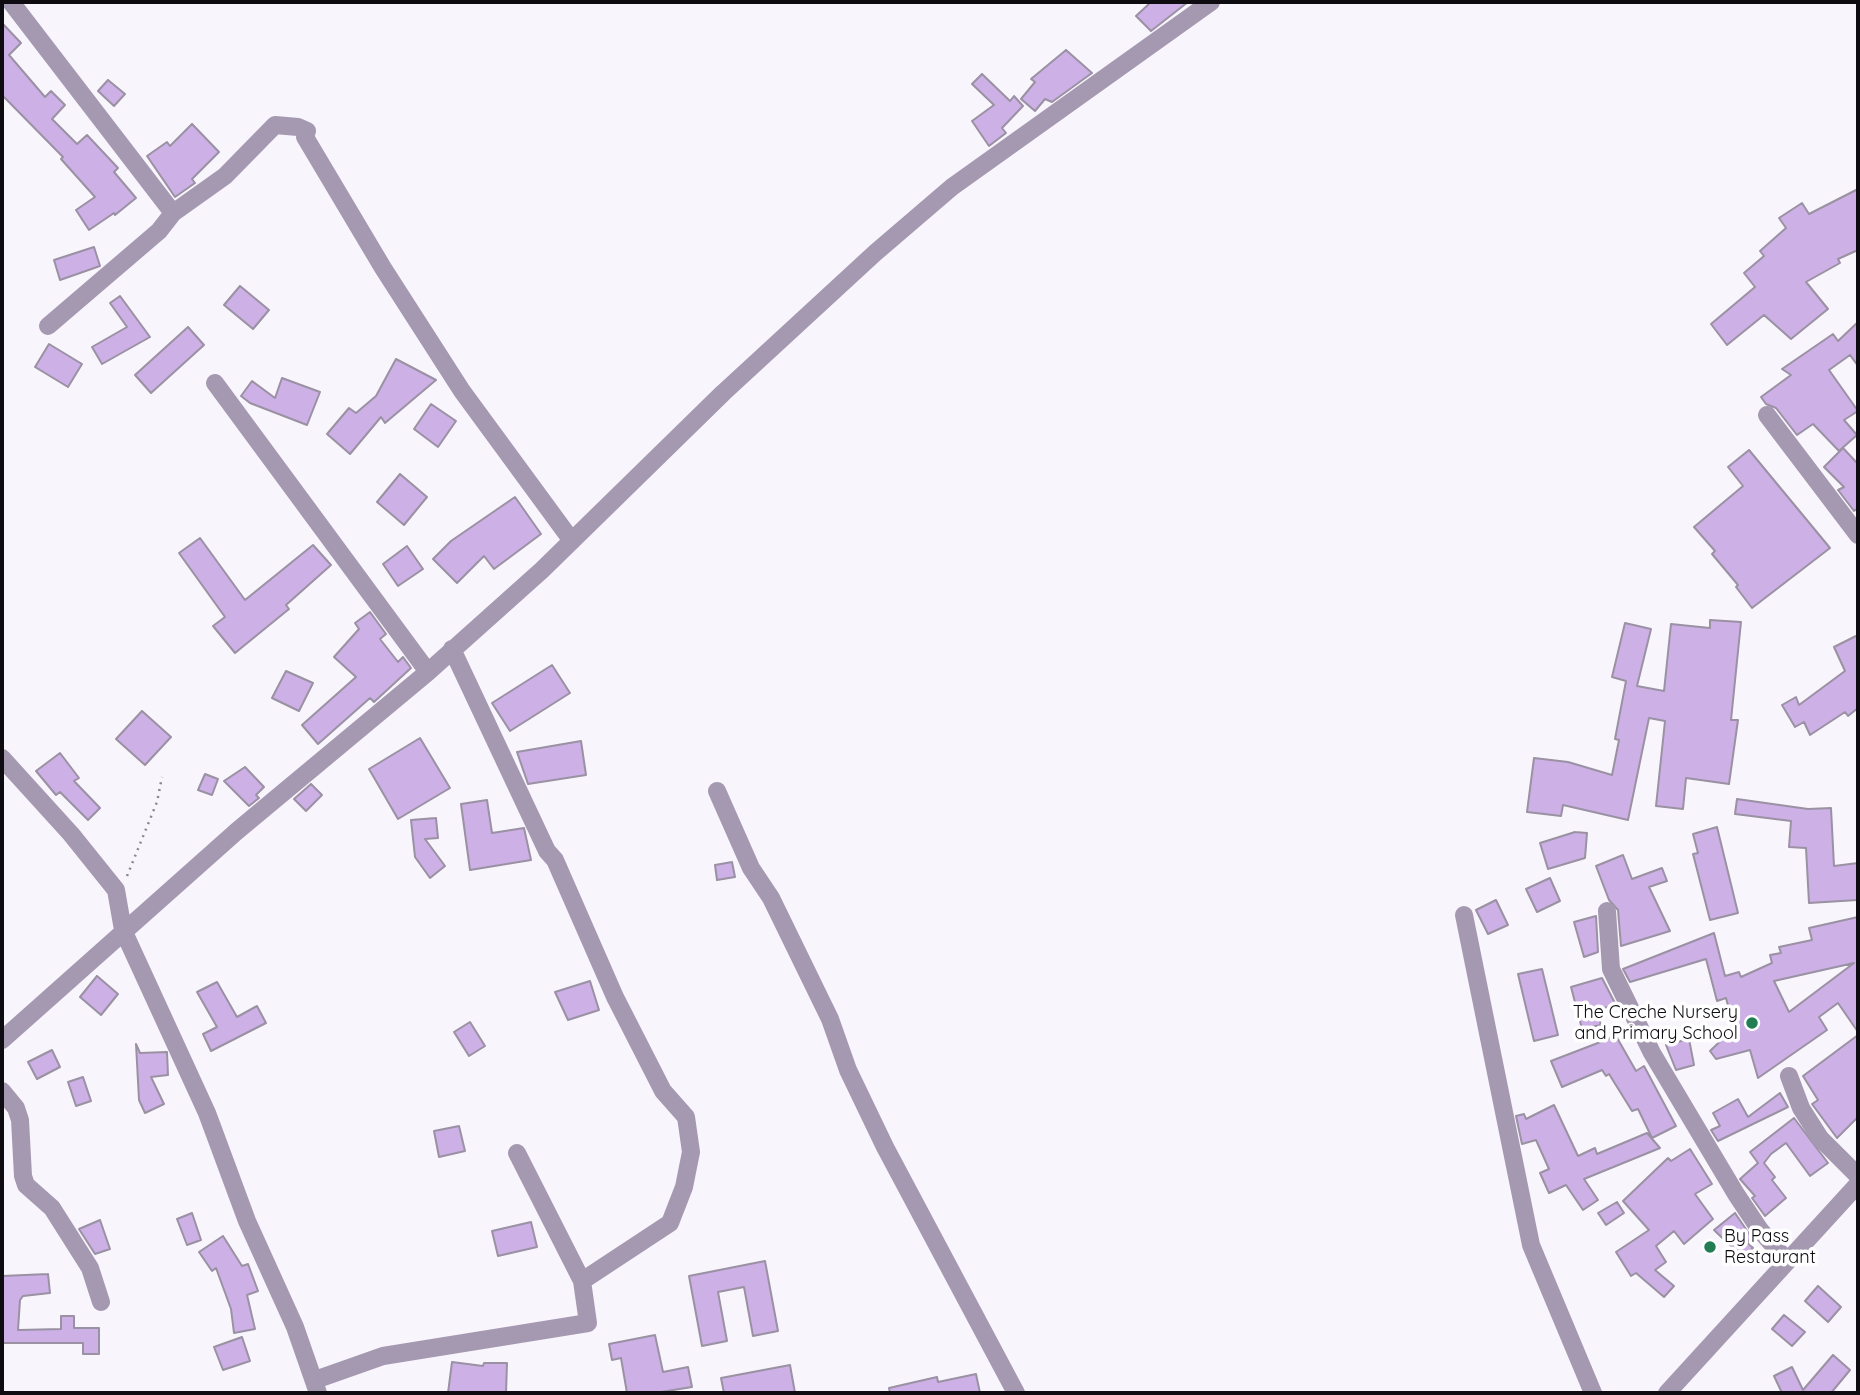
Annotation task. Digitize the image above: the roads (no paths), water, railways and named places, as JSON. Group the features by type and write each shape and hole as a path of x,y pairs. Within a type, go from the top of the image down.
{"street":[{"path":"11,2 173,213"},
{"path":"6,1033 237,831 428,672 572,541 723,393 875,253 952,187 1211,2"},
{"path":"48,326 159,231 173,213 225,176 275,125 307,131 305,137 383,268 462,391 572,541"},
{"path":"215,383 428,672"},
{"path":"1767,415 1858,535"},
{"path":"452,649 547,852 555,860 615,997 663,1091 686,1117 691,1152 684,1187 670,1223 582,1280"},
{"path":"2,758 71,834 116,890 123,930 207,1113 247,1221 316,1387 383,1356 588,1324 582,1280 517,1153"},
{"path":"717,791 747,859 771,898 830,1019 848,1070 891,1158 1016,1393"},
{"path":"1607,911 1611,969 1652,1053 1736,1194 1760,1230 1787,1261"},
{"path":"1464,915 1531,1245 1594,1393"},
{"path":"1789,1076 1801,1108 1820,1138 1858,1175"},
{"path":"2,1091 20,1119 26,1185 52,1208 90,1268 101,1302"},
{"path":"1667,1393 1858,1184"}],"place":[{"name":"The Creche Nursery and Primary School","path":"1752,1023"},
{"name":"By Pass Restaurant","path":"1710,1247"}]}
